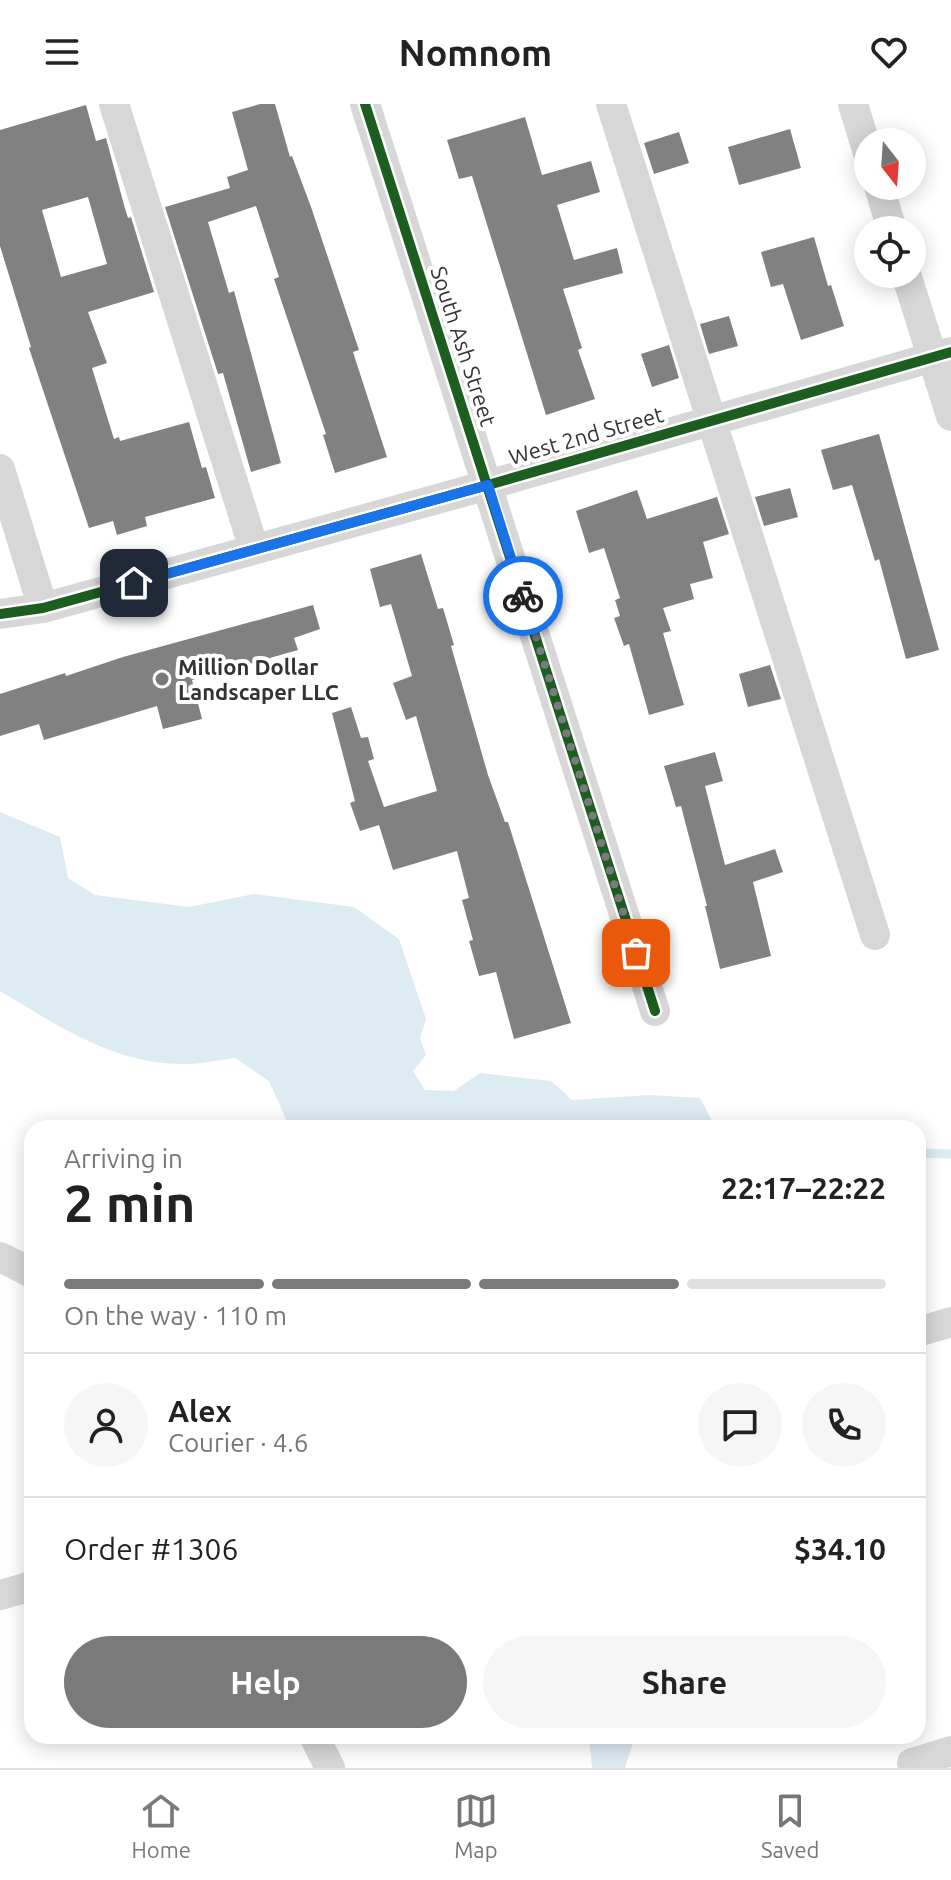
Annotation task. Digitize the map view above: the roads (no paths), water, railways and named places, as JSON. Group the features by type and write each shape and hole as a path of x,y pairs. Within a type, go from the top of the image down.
{"street":[{"path":"114,104 254,549"},
{"name":"South Ash Street","path":"365,104 655,1011"},
{"path":"611,104 875,935"},
{"path":"853,104 860,128"},
{"path":"912,288 942,354 951,416"},
{"name":"West 2nd Street","path":"0,614 43,608 488,485 942,354"},
{"path":"0,469 43,608"},
{"path":"0,1257 24,1269"},
{"path":"926,1330 951,1322"},
{"path":"0,1595 24,1588"},
{"path":"318,1744 330,1768"},
{"path":"910,1756 951,1751"}],"waterway":[{"path":"926,1153 951,1154"}],"place":[{"name":"Million Dollar Landscaper LLC","path":"162,679"}]}
